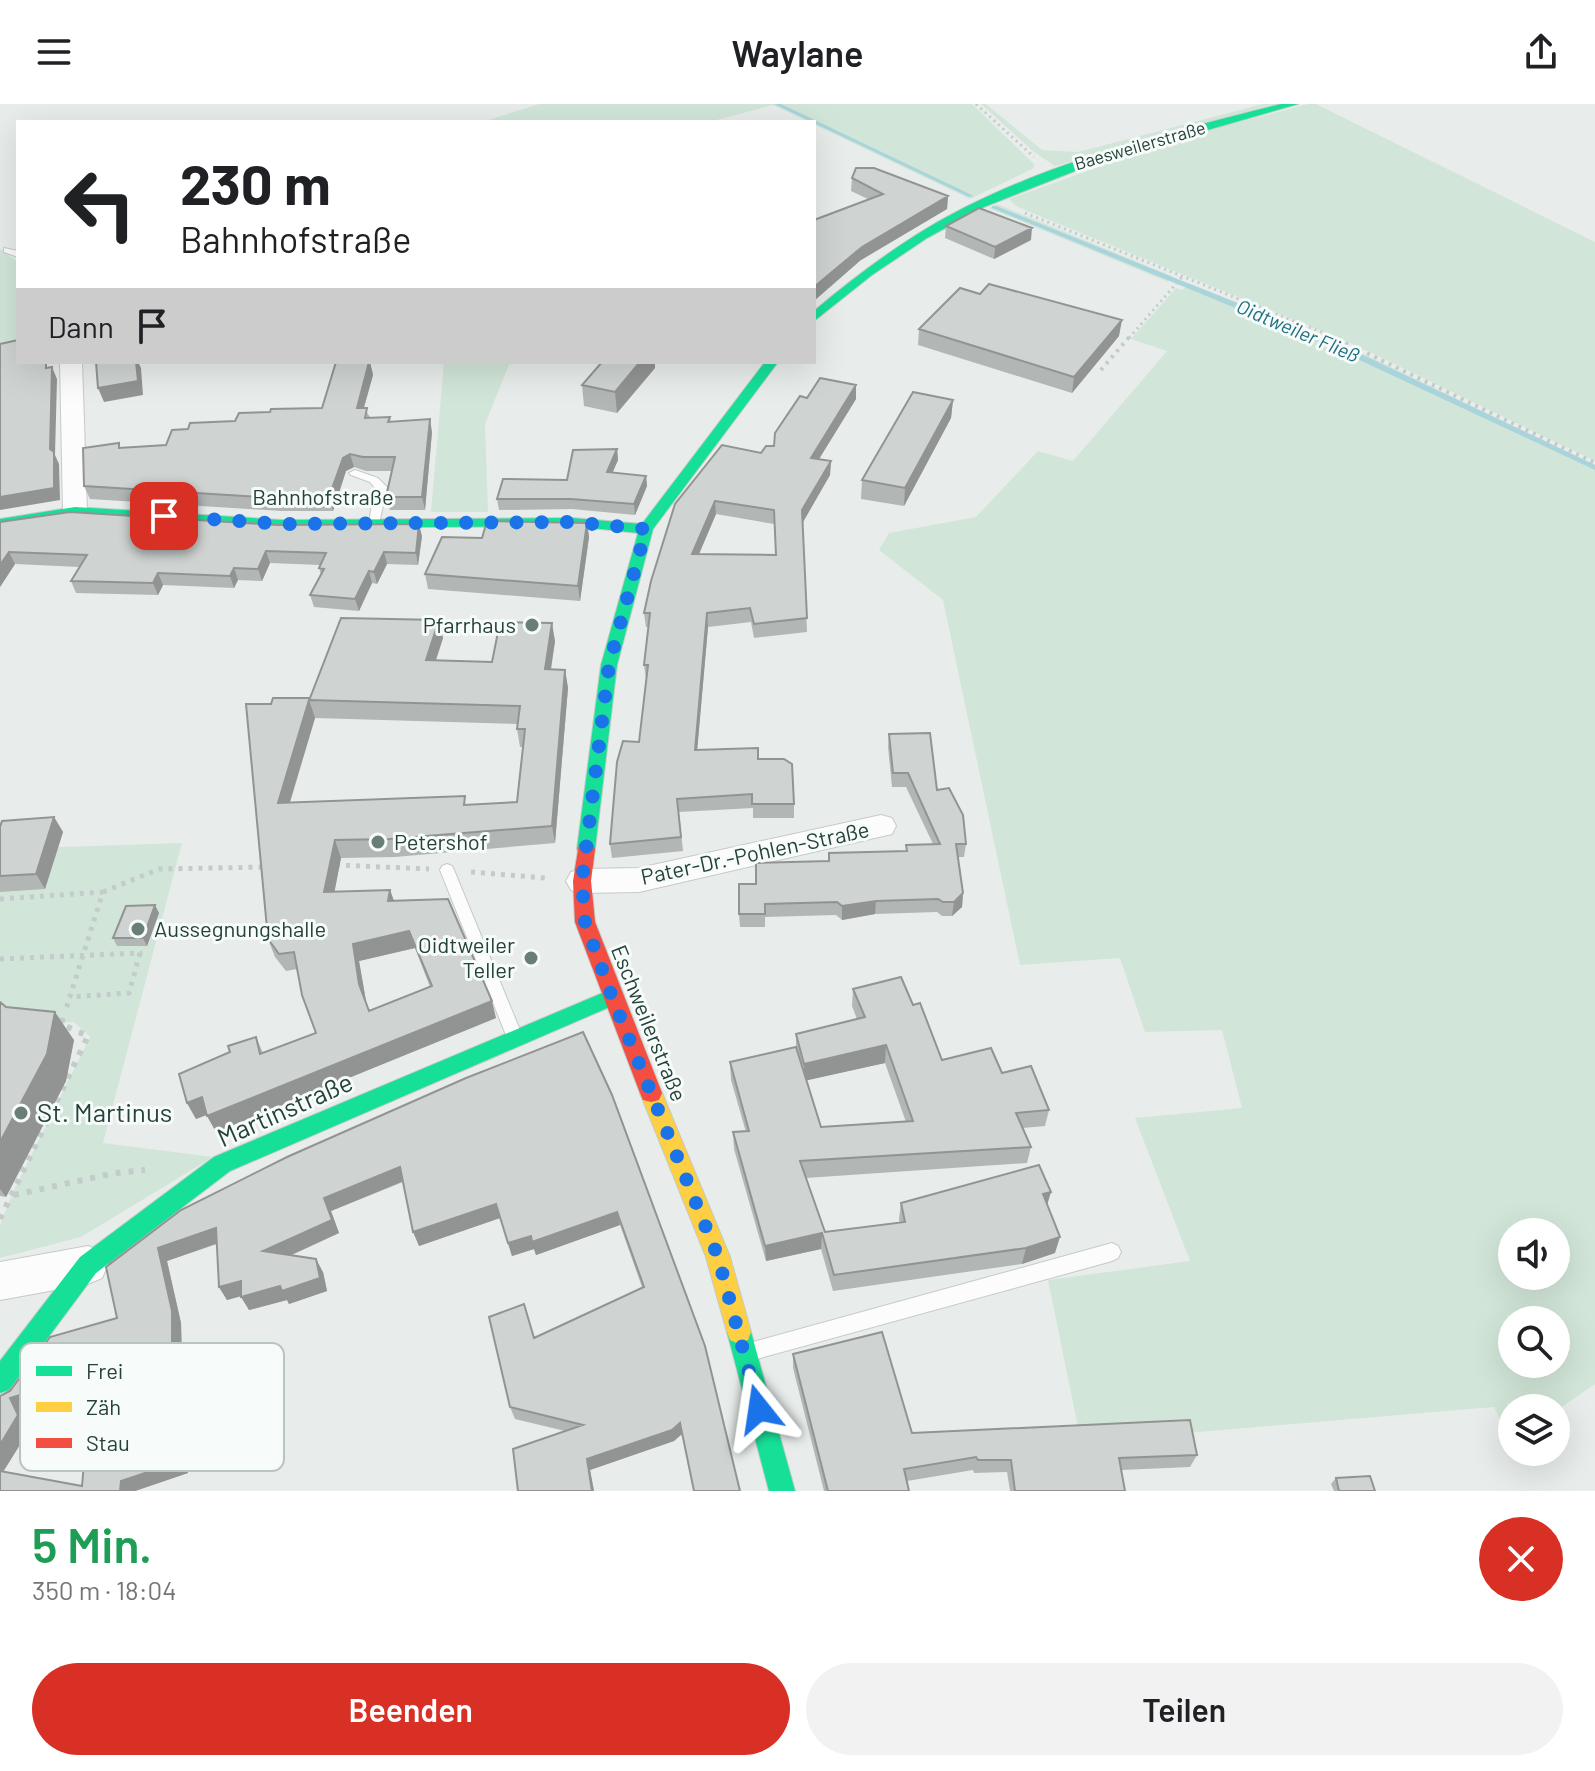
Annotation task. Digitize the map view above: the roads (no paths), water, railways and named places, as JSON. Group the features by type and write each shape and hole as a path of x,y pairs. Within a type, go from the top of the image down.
{"street":[{"name":"Baesweilerstraße","path":"816,315 908,242 1054,170 1142,142 1293,104"},
{"path":"71,364 75,511"},
{"name":"Eschweilerstraße","path":"770,364 646,529 609,665 582,881 585,922 612,997 718,1257 782,1491"},
{"name":"Bahnhofstraße","path":"0,523 75,511 282,524 572,522 646,529"},
{"name":"Pater-Dr.-Pohlen-Straße","path":"582,881 639,880 881,826"},
{"name":"Martinstraße","path":"29,1343 88,1265 222,1164 612,997"},
{"path":"0,1281 88,1265"},
{"name":"Martinstraße","path":"0,1381 20,1355"}],"lane":[{"path":"7,250 16,253"},
{"path":"355,473 374,480 381,487 375,522"},
{"path":"447,870 515,1039"},
{"path":"745,1354 1112,1252"}],"waterway":[{"name":"Oidtweiler Fließ","path":"777,104 811,120"},
{"name":"Oidtweiler Fließ","path":"816,122 971,196"},
{"name":"Oidtweiler Fließ","path":"994,207 1341,348 1595,468"}],"place":[{"name":"Pfarrhaus","path":"532,625"},
{"name":"Petershof","path":"378,842"},
{"name":"Aussegnungshalle","path":"138,929"},
{"name":"Oidtweiler Teller","path":"531,958"},
{"name":"St. Martinus","path":"21,1113"}]}
